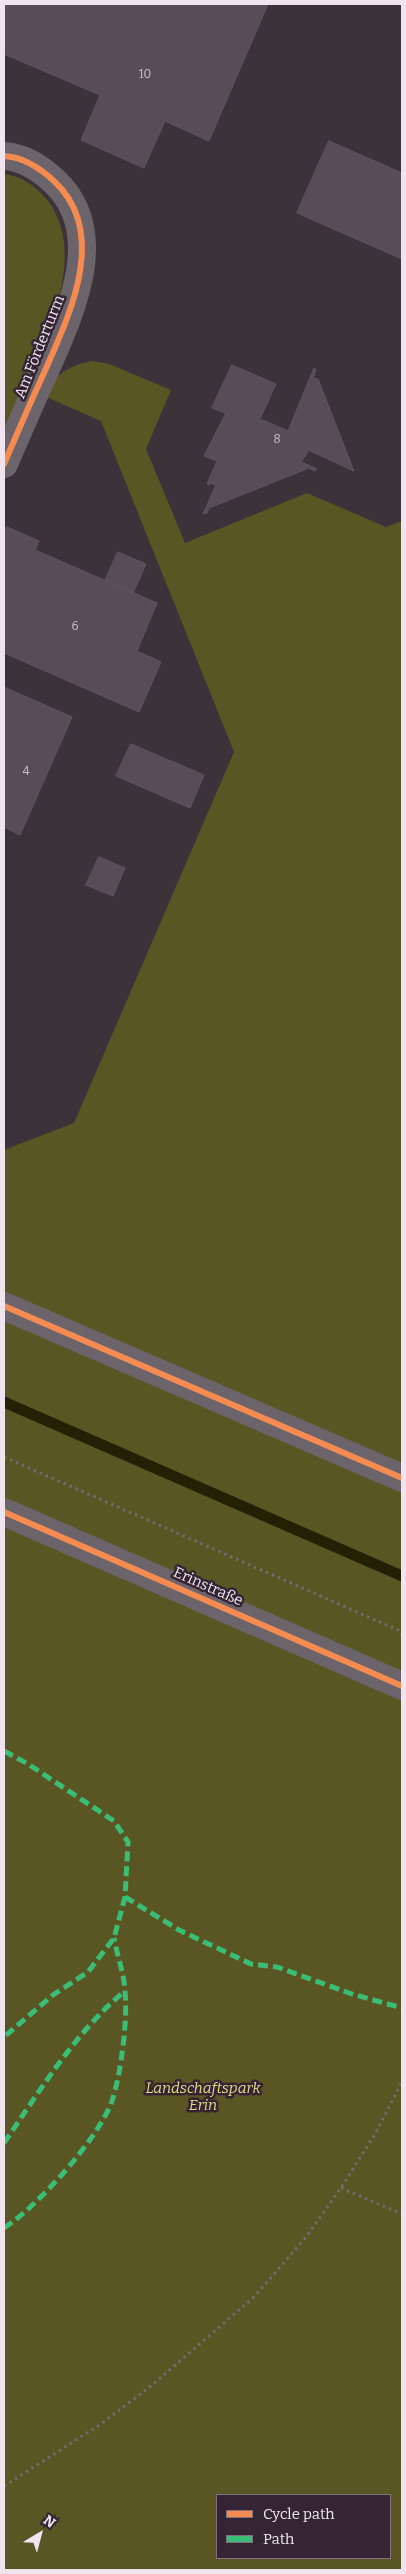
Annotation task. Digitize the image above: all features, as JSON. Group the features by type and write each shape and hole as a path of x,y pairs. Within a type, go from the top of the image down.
{"street":[{"name":"Am Förderturm","path":"4,156 14,157 41,169 61,187 74,211 81,235 82,258 77,290 67,319 4,464"},
{"path":"4,1306 402,1478"},
{"name":"Erinstraße","path":"4,1512 402,1686"}],"path":[{"path":"4,1457 398,1630 402,1636"},
{"path":"4,2486 101,2424 151,2386 254,2297 306,2236 341,2188 375,2134 402,2082"},
{"path":"341,2188 402,2214"}],"green space":[{"path":"4,174 17,177 29,183 48,201 61,226 65,255 62,285 54,317 29,378 4,430"},
{"path":"93,361 109,364 171,390 146,449 185,543 307,493 386,527 402,521 402,1466 4,1293 4,1150 74,1123 234,752 101,421 44,396 58,376 77,365"},
{"path":"4,1315 402,1488 402,1676 4,1503"},
{"name":"Landschaftspark Erin","path":"4,1526 402,1699 402,2570 4,2570"}],"building":[{"path":"4,4 268,4 209,141 165,121 144,168 81,140 100,95 4,54"},
{"path":"329,141 402,173 402,259 297,213"},
{"path":"232,365 276,384 259,421 263,420 288,431 314,368 316,370 313,378 318,379 354,471 306,449 308,452 301,462 317,469 314,471 309,468 209,508 207,513 203,514 216,485 207,484 217,461 204,456 226,413 212,408"},
{"path":"7,527 39,541 35,550 157,603 137,651 161,662 139,712 4,653 4,536"},
{"path":"118,552 146,564 133,593 105,581"},
{"path":"4,687 72,717 20,835 4,827"},
{"path":"131,744 204,775 190,808 116,776"},
{"path":"99,857 125,868 113,896 86,885"}],"waterway":[{"path":"4,1402 402,1576"}],"marked path":[{"path":"4,1751 28,1764 114,1821 128,1842 125,1897 114,1938 88,1972 53,1995 4,2037"},
{"path":"125,1897 179,1930 251,1964 277,1967 352,1994 402,2008"},
{"path":"4,2228 33,2204 66,2170 94,2134 112,2101 123,2046 126,2016 124,1984 114,1938"},
{"path":"4,2143 75,2043 107,2007 125,1991"}],"cycle path":[{"path":"4,156 18,158 31,164 54,181 71,202 80,225 82,250 73,301 64,326 4,464"},
{"path":"4,1306 402,1478"},
{"path":"4,1512 402,1686"}]}
